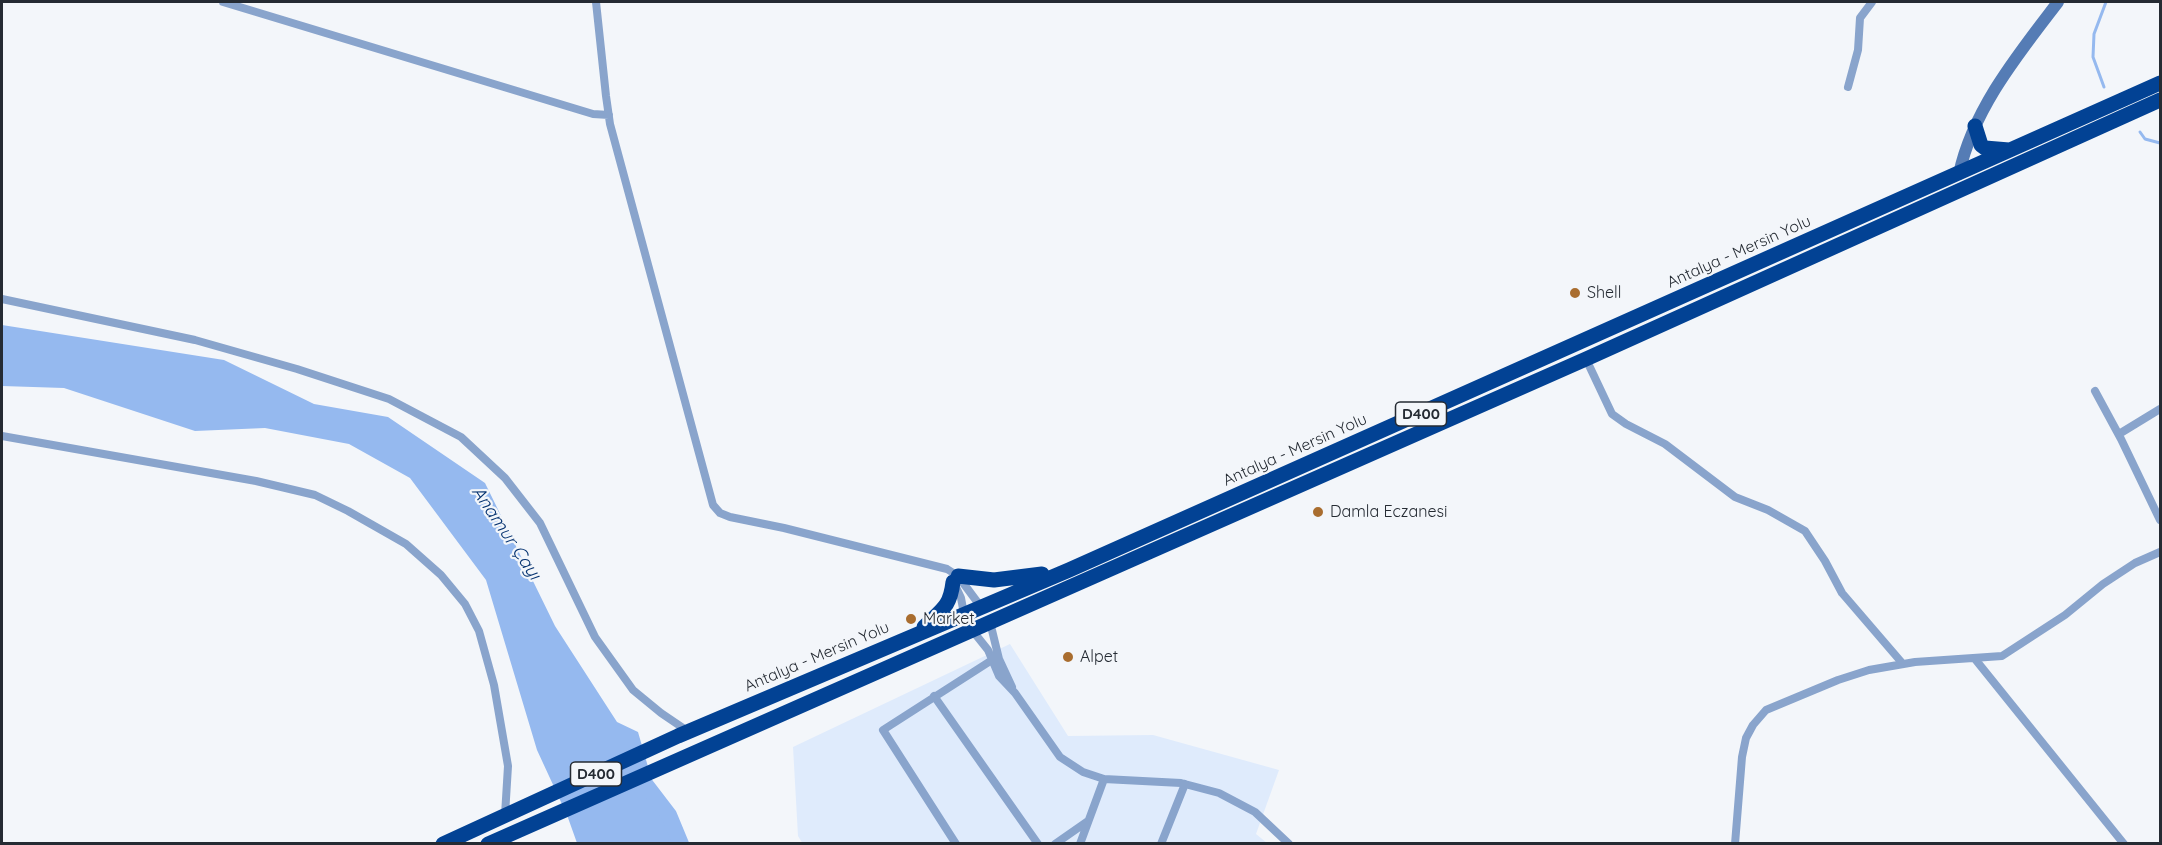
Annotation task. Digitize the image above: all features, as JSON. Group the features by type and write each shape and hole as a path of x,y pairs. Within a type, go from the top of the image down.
{"highway":[{"name":"Antalya - Mersin Yolu","path":"443,843 683,734 1069,570 2160,83"},
{"name":"Antalya - Mersin Yolu","path":"488,843 1586,359 2160,100"},
{"path":"1975,126 1984,148 2014,150"},
{"path":"1959,174 1965,189"},
{"path":"916,635 946,606 951,598 953,576 982,580 1007,580 1069,570"},
{"path":"981,607 990,622"},
{"path":"964,614 972,630"}],"street":[{"path":"223,2 593,114 609,115"},
{"path":"596,2 609,115 713,505 720,513 730,517 784,528 953,576 981,607"},
{"path":"1848,87 1858,50 1860,18 1872,2"},
{"path":"1959,174 1962,159 1975,126 2019,54 2058,2"},
{"path":"2,299 195,340 297,369 389,399 460,437 505,478 540,523 595,637 633,690 683,734"},
{"path":"1586,359 1612,414 1665,444 1735,497 1768,510 1805,531 1825,561 1842,593 1903,664"},
{"path":"2095,391 2119,434 2160,520"},
{"path":"2119,434 2160,409"},
{"path":"2,436 256,481 315,495 406,544 441,574 465,604 479,631 494,685 508,766 509,813"},
{"path":"1735,843 1742,757 1746,738 1753,725 1766,710 1838,680 1869,670 1903,664 2002,656 2066,615 2134,563 2160,552"},
{"path":"953,576 964,614"},
{"path":"990,622 999,659 1015,693"},
{"path":"972,630 988,650 999,676 1015,693 1060,757 1083,772 1104,779 1185,784 1219,793 1255,812 1289,843"},
{"path":"1975,659 2124,843"},
{"path":"956,843 883,730 992,660"},
{"path":"934,696 1038,843"},
{"path":"1080,843 1104,779"},
{"path":"1161,843 1185,784"},
{"path":"1055,843 1088,821"}],"shaded area":[{"path":"1010,644 1068,736 1153,735 1279,770 1256,834 1267,843 803,844 798,836 793,747"}],"water":[{"path":"2,325 224,360 314,404 388,417 485,483 555,626 617,722 638,732 657,798 689,843 577,843 567,815 537,750 486,580 410,478 349,444 265,428 195,431 64,388 2,386"}],"waterway":[{"path":"2104,87 2093,57 2094,34 2106,2"},
{"path":"2140,132 2145,139 2160,143"},
{"name":"Anamur Çayı","path":"643,781 669,815 681,844"}],"place":[{"name":"Shell","path":"1575,293"},
{"name":"Damla Eczanesi","path":"1318,512"},
{"name":"Market","path":"911,619"},
{"name":"Alpet","path":"1068,657"}]}
